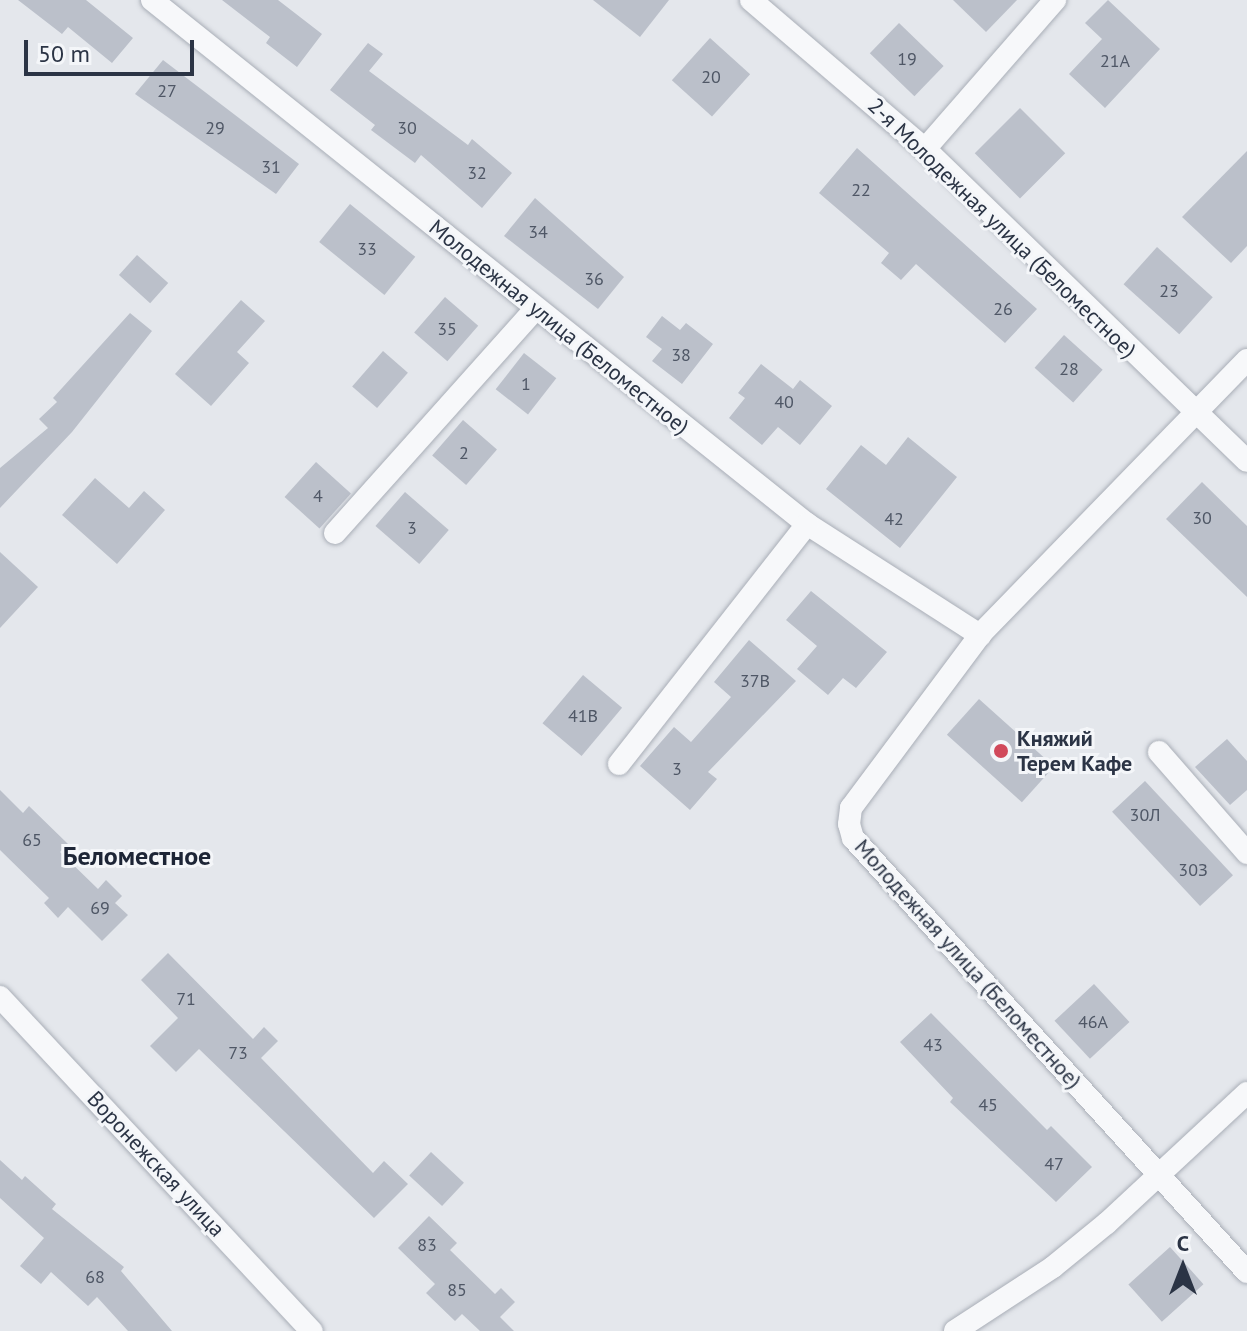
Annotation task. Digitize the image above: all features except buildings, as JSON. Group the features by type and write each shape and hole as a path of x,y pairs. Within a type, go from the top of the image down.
{"street":[{"name":"Молодежная улица (Беломестное)","path":"152,0 807,524 980,635"},
{"name":"2-я Молодежная улица (Беломестное)","path":"751,0 925,149 1247,461"},
{"path":"925,149 1055,0"},
{"path":"335,533 535,309"},
{"name":"Молодежная улица (Беломестное)","path":"1247,360 980,635 851,808 850,831 1247,1272"},
{"path":"619,764 807,524"},
{"path":"1159,752 1247,853"},
{"name":"Воронежская улица","path":"0,997 312,1331"},
{"path":"955,1331 1053,1267 1161,1178 1247,1093"}],"place":[{"name":"Княжий Терем Кафе","path":"1001,751"}],"district":[{"name":"Беломестное","path":"137,856"}]}
